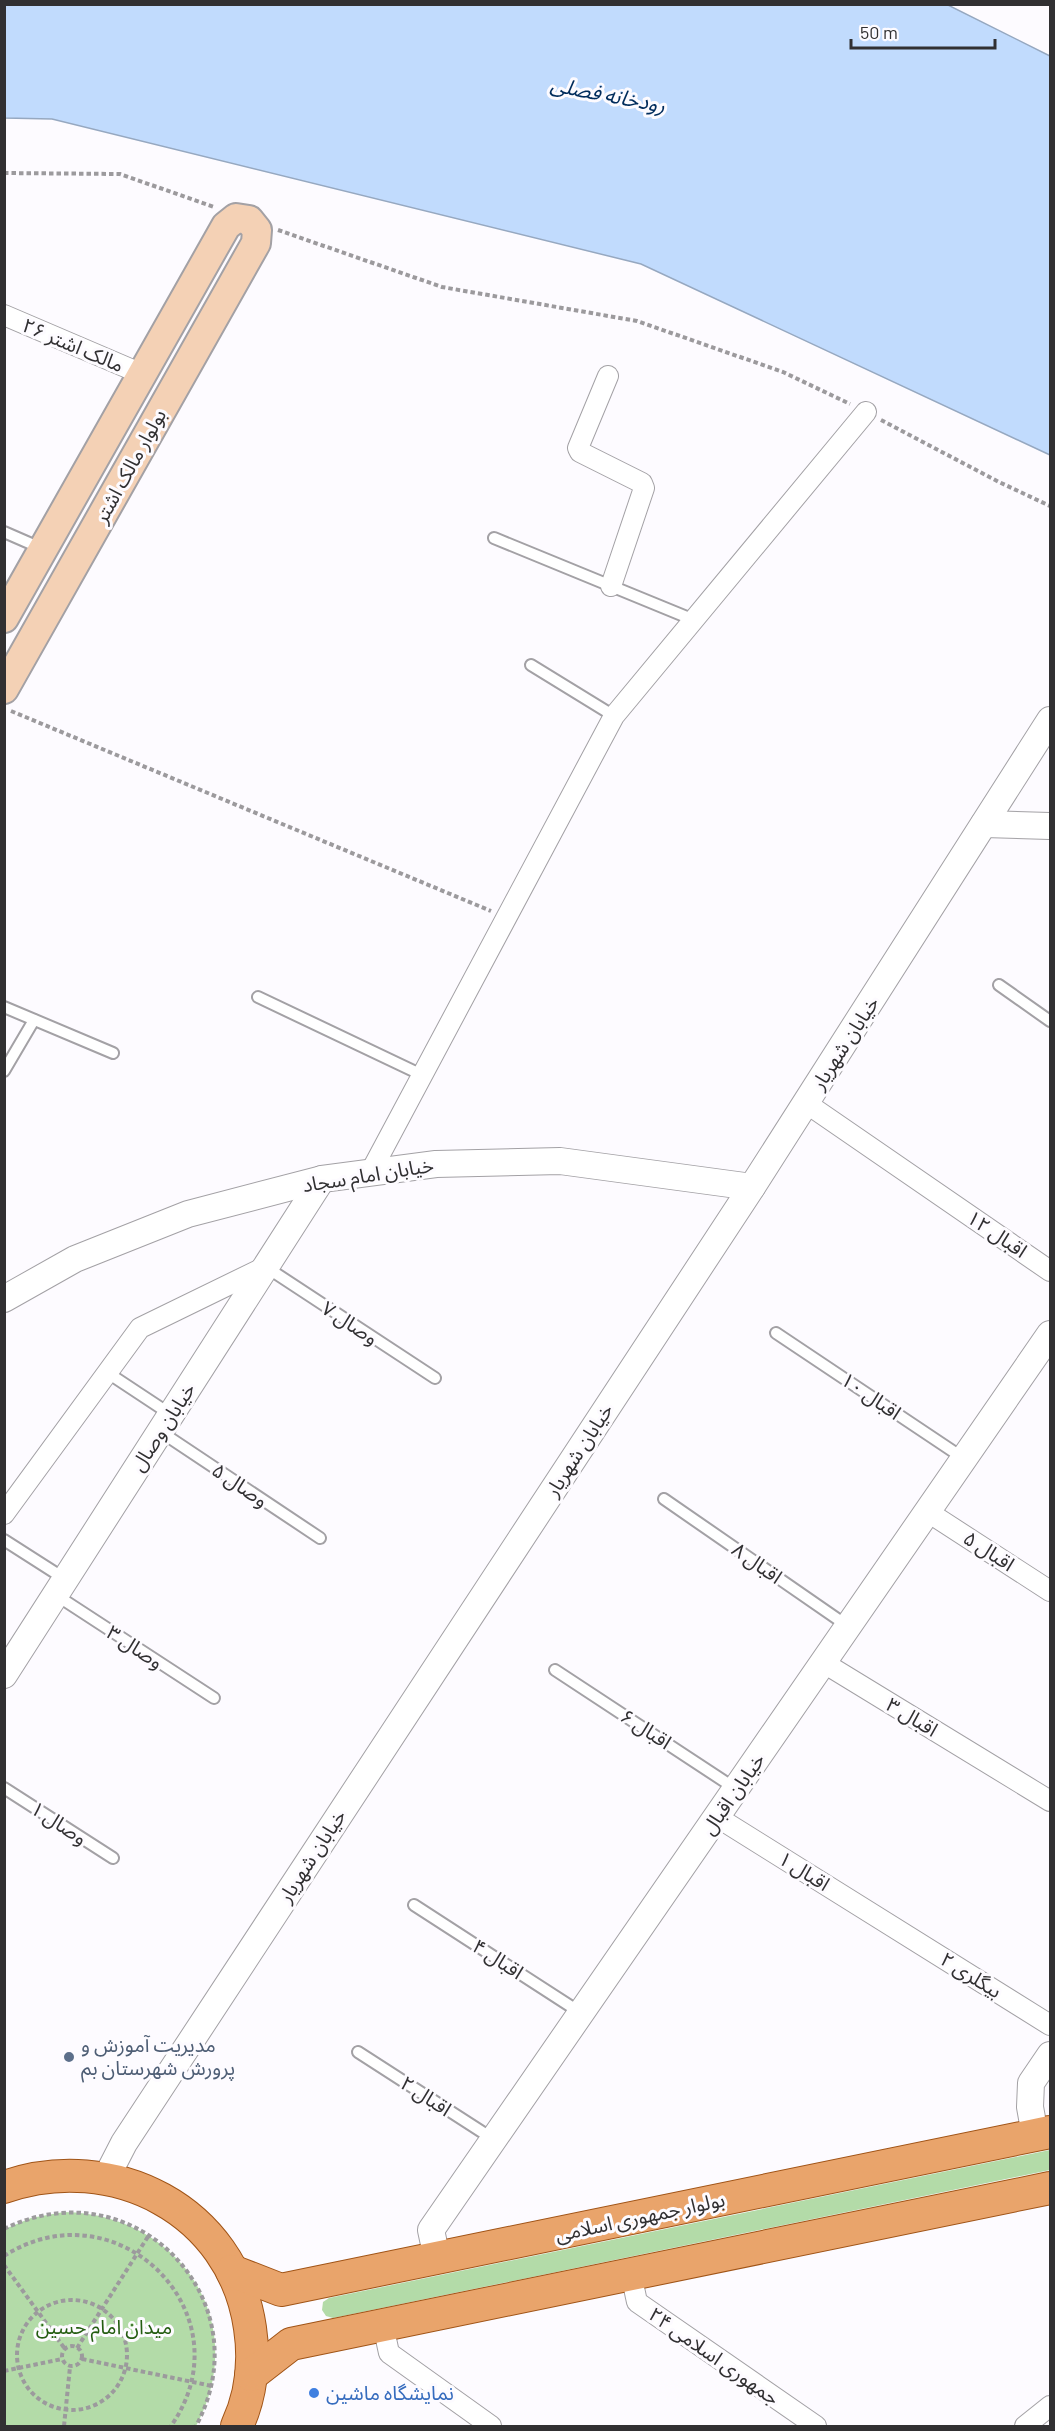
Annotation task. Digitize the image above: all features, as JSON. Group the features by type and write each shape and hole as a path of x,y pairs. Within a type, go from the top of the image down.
{"main road":[{"path":"223,218 249,220 265,236"},
{"name":"بولوار مالک اشتر","path":"4,618 142,374 223,218"},
{"name":"بولوار مالک اشتر","path":"4,689 265,236"},
{"name":"بولوار جمهوری اسلامی","path":"232,2271 281,2290 1043,2134"},
{"path":"4,2187 54,2175 72,2174 106,2178 148,2191 174,2206 207,2235 232,2271 245,2304 249,2322 251,2375 237,2427"},
{"path":"251,2375 291,2344 1050,2188"}],"street":[{"name":"مالک اشتر ۲۶","path":"4,315 142,374"},
{"path":"608,376 578,448 580,452 642,483 644,488 611,586"},
{"path":"370,1173 614,716 866,412"},
{"name":"خیابان شهریار","path":"106,2178 124,2143 752,1187 1050,720"},
{"path":"984,824 1050,826"},
{"name":"اقبال ۱۲","path":"806,1103 1050,1271"},
{"name":"خیابان امام سجاد","path":"4,1299 75,1259 188,1214 322,1179 435,1164 560,1161 752,1187"},
{"name":"خیابان وصال","path":"4,1675 322,1179"},
{"path":"4,1514 140,1328 266,1267"},
{"name":"خیابان اقبال","path":"437,2258 431,2230 928,1512 1048,1343"},
{"name":"اقبال ۵","path":"928,1512 1050,1591"},
{"name":"اقبال ۳","path":"824,1663 1050,1801"},
{"name":"اقبال ۱","path":"717,1817 891,1926"},
{"name":"بیگلری ۲","path":"891,1926 1050,2025"},
{"path":"1043,2134 1030,2107 1031,2083 1050,2055"},
{"name":"جمهوری اسلامی ۲۴","path":"631,2274 637,2302 816,2427"},
{"path":"383,2325 388,2353 491,2427"},
{"path":"1025,2427 1050,2406"}],"lane":[{"path":"4,532 43,549"},
{"path":"494,538 694,620"},
{"path":"531,665 614,716"},
{"path":"999,986 1050,1021"},
{"path":"258,997 422,1076"},
{"path":"4,1008 113,1053"},
{"path":"4,1071 34,1020"},
{"name":"وصال ۷","path":"266,1267 435,1378"},
{"name":"اقبال ۱۰","path":"776,1333 965,1459"},
{"name":"وصال ۵","path":"108,1373 166,1423 320,1538"},
{"name":"اقبال ۸","path":"664,1498 849,1627"},
{"name":"وصال ۳","path":"4,1540 61,1587 214,1698"},
{"name":"اقبال ۶","path":"555,1670 737,1789"},
{"name":"وصال ۱","path":"4,1788 113,1858"},
{"name":"اقبال ۴","path":"414,1905 581,2013"},
{"name":"اقبال ۲","path":"358,2052 494,2139"}],"path":[{"path":"4,173 120,174 223,218"},
{"path":"265,236 442,287 637,321 783,372 1050,506"},
{"path":"4,709 506,918"},
{"path":"4,2229 48,2214 81,2212 111,2218 149,2235 183,2265 202,2296 209,2313 214,2340 212,2386 196,2427"},
{"path":"4,2256 39,2239 68,2235 111,2240 137,2253 159,2270 182,2302 194,2342 192,2382 183,2408 171,2427"},
{"path":"77,2348 149,2235"},
{"path":"4,2265 65,2349"},
{"path":"65,2301 84,2301 102,2308 122,2330 127,2349 126,2368 118,2387 104,2401 86,2409 65,2410 39,2400 26,2386 18,2368 20,2337 24,2327 38,2312 65,2301"},
{"path":"65,2349 77,2348"},
{"path":"77,2348 80,2350 82,2359"},
{"path":"62,2359 65,2349"},
{"path":"4,2371 62,2359"},
{"path":"62,2359 70,2367"},
{"path":"82,2359 212,2386"},
{"path":"70,2367 82,2359"},
{"path":"64,2427 70,2367"}],"green space":[{"path":"1050,2150 1050,2170 333,2318 326,2316 322,2310 323,2302 329,2298"},
{"name":"میدان امام حسین","path":"64,2212 105,2218 141,2232 171,2253 194,2281 209,2313 215,2349 211,2387 196,2426 5,2426 5,2229 31,2218"}],"water":[{"name":"رودخانه فصلی","path":"5,4 948,5 1050,56 1050,455 641,264 52,119 5,118"}],"place":[{"name":"مدیریت آموزش و پرورش شهرستان بم","path":"69,2057"},
{"name":"نمایشگاه ماشین","path":"314,2393"}]}
